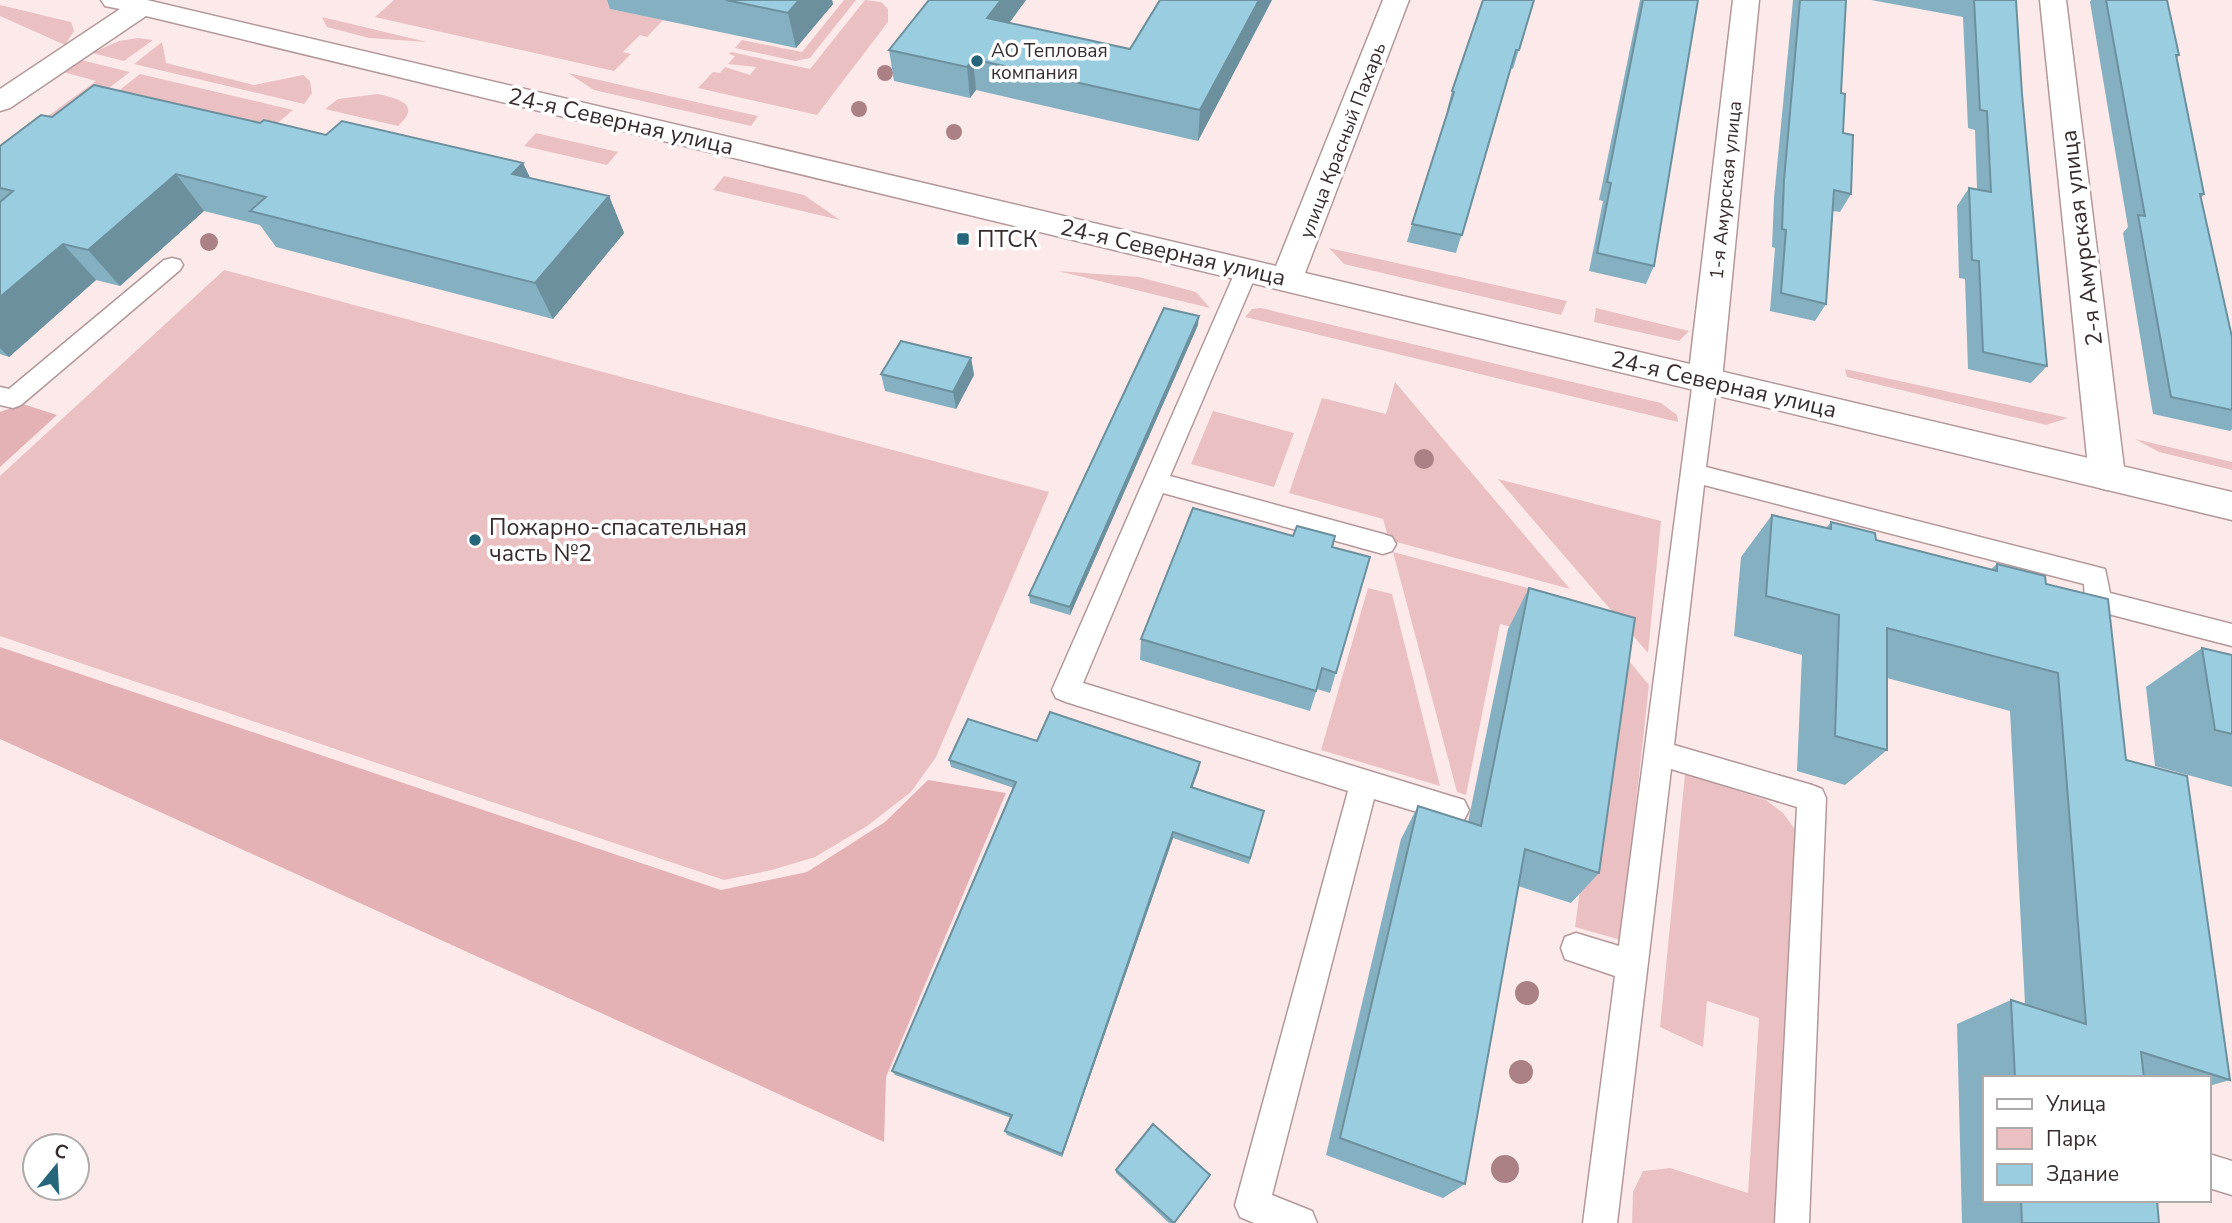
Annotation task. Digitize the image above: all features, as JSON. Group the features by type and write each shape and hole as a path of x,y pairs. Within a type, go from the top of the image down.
{"main road":[{"name":"улица Красный Пахарь","path":"1287,279 1396,0"},
{"name":"1-я Амурская улица","path":"1705,380 1746,0"},
{"name":"2-я Амурская улица","path":"2053,0 2107,476"},
{"name":"24-я Северная улица","path":"128,3 2232,506"},
{"path":"0,102 128,3"}],"lane":[{"path":"0,396 13,399 172,265"},
{"path":"1247,270 1066,690 1454,810"},
{"path":"1600,1223 1705,380"},
{"path":"1693,473 2096,577 2098,601 2232,635"},
{"path":"1156,482 1383,544"},
{"path":"1658,754 1812,798 1792,1223"},
{"path":"1300,1223 1252,1205 1364,783"},
{"path":"1576,948 1632,965"},
{"path":"2211,1172 2232,1178"}],"green space":[{"path":"394,0 618,0 610,9 663,20 647,37 640,35 623,52 631,54 614,71 375,17"},
{"path":"844,0 856,0 810,58 795,61 735,48 742,40 802,52"},
{"path":"865,0 881,2 888,9 888,22 817,115 698,88 713,72 720,73 725,67 750,75 756,67 728,64 735,56 729,54 731,52 810,69"},
{"path":"0,5 71,22 74,31 65,45 0,16"},
{"path":"322,17 427,42 369,38 327,27"},
{"path":"138,38 153,40 124,61 92,53 119,41"},
{"path":"162,42 166,63 254,85 303,75 310,81 312,93 304,104 134,64"},
{"path":"81,60 130,72 0,171 0,151 96,81 63,72"},
{"path":"568,73 758,116 751,126 594,90"},
{"path":"140,74 293,110 254,143 112,96"},
{"path":"378,94 400,101 408,108 405,119 398,126 325,109 338,99"},
{"path":"536,133 618,152 607,165 524,146"},
{"path":"724,176 804,195 840,220 713,190"},
{"path":"1329,248 1567,301 1561,315 1344,264"},
{"path":"224,270 1049,492 936,757 911,792 867,826 815,857 724,880 0,636 0,476"},
{"path":"1058,271 1139,277 1196,292 1210,308"},
{"path":"1261,308 1661,403 1677,415 1678,422 1245,317 1252,309"},
{"path":"1596,308 1689,331 1679,341 1594,322"},
{"path":"1845,369 2068,418 2046,425 1847,377"},
{"path":"1395,382 1570,589 1389,540 1383,519 1289,493 1322,398 1386,414"},
{"path":"1213,411 1294,433 1274,487 1191,464"},
{"path":"2135,439 2232,462 2232,470 2159,452"},
{"path":"1498,479 1661,521 1648,653"},
{"path":"1393,552 1580,602 1649,685 1621,940 1575,927 1612,654 1500,624 1466,795 1457,792"},
{"path":"1368,588 1392,594 1440,786 1321,750"},
{"path":"1685,774 1766,800 1783,813 1797,832 1783,1223 1632,1223 1633,1192 1643,1171 1670,1168 1748,1193 1759,1018 1707,1001 1703,1047 1660,1027"}],"shaded area":[{"path":"23,404 57,415 0,467 0,412"},
{"path":"0,647 721,890 807,872 885,822 928,780 1006,793 886,1077 884,1142 0,739"}],"building":[{"path":"726,0 799,0 788,13"},
{"path":"929,0 1001,0 987,18 1130,49 1160,0 1259,0 1200,110 973,59 967,67 889,50"},
{"path":"1483,0 1534,0 1519,50 1516,50 1462,235 1412,224"},
{"path":"1643,0 1698,0 1654,266 1597,253 1611,183 1607,182"},
{"path":"1800,0 1846,0 1841,93 1845,94 1843,133 1853,135 1851,194 1834,190 1826,304 1781,293 1786,230 1782,229 1784,180"},
{"path":"1974,0 2016,0 2047,366 1983,352 1979,261 1972,260 1969,188 1991,192 1987,111 1980,110"},
{"path":"2106,0 2167,0 2204,194 2200,194 2232,337 2232,410 2171,397 2138,215 2145,216"},
{"path":"94,85 260,123 264,120 326,135 342,121 523,163 512,174 609,196 535,283 250,211 266,197 176,174 88,250 63,244 0,297 0,202 13,191 0,188 0,146 41,115 52,117"},
{"path":"1164,308 1199,316 1070,607 1029,595"},
{"path":"901,341 971,358 953,392 881,374"},
{"path":"1193,508 1293,536 1297,526 1335,536 1332,547 1370,557 1336,673 1322,668 1316,691 1141,639"},
{"path":"1772,515 1831,529 1831,522 1875,533 1876,540 1997,571 1997,564 2045,576 2046,584 2108,599 2126,760 2187,776 2230,1080 2141,1052 2144,1076 2015,1076 2011,1000 2086,1024 2058,673 1887,628 1887,750 1835,736 1839,615 1766,596"},
{"path":"1529,588 1635,618 1599,873 1525,849 1465,1184 1340,1138 1418,806 1481,826"},
{"path":"2202,648 2232,655 2232,734 2215,730"},
{"path":"1050,712 1200,762 1191,787 1264,811 1250,858 1173,832 1062,1154 1005,1131 1012,1115 892,1071 1016,782 949,760 968,719 1037,741"},
{"path":"1153,1124 1210,1175 1174,1223 1116,1170"},
{"path":"2021,1202 2157,1202 2159,1223 2022,1223"}],"place":[{"name":"АО Тепловая компания","path":"977,61"},
{"name":"ПТСК","path":"963,239"},
{"name":"Пожарно-спасательная часть №2","path":"475,540"}]}
